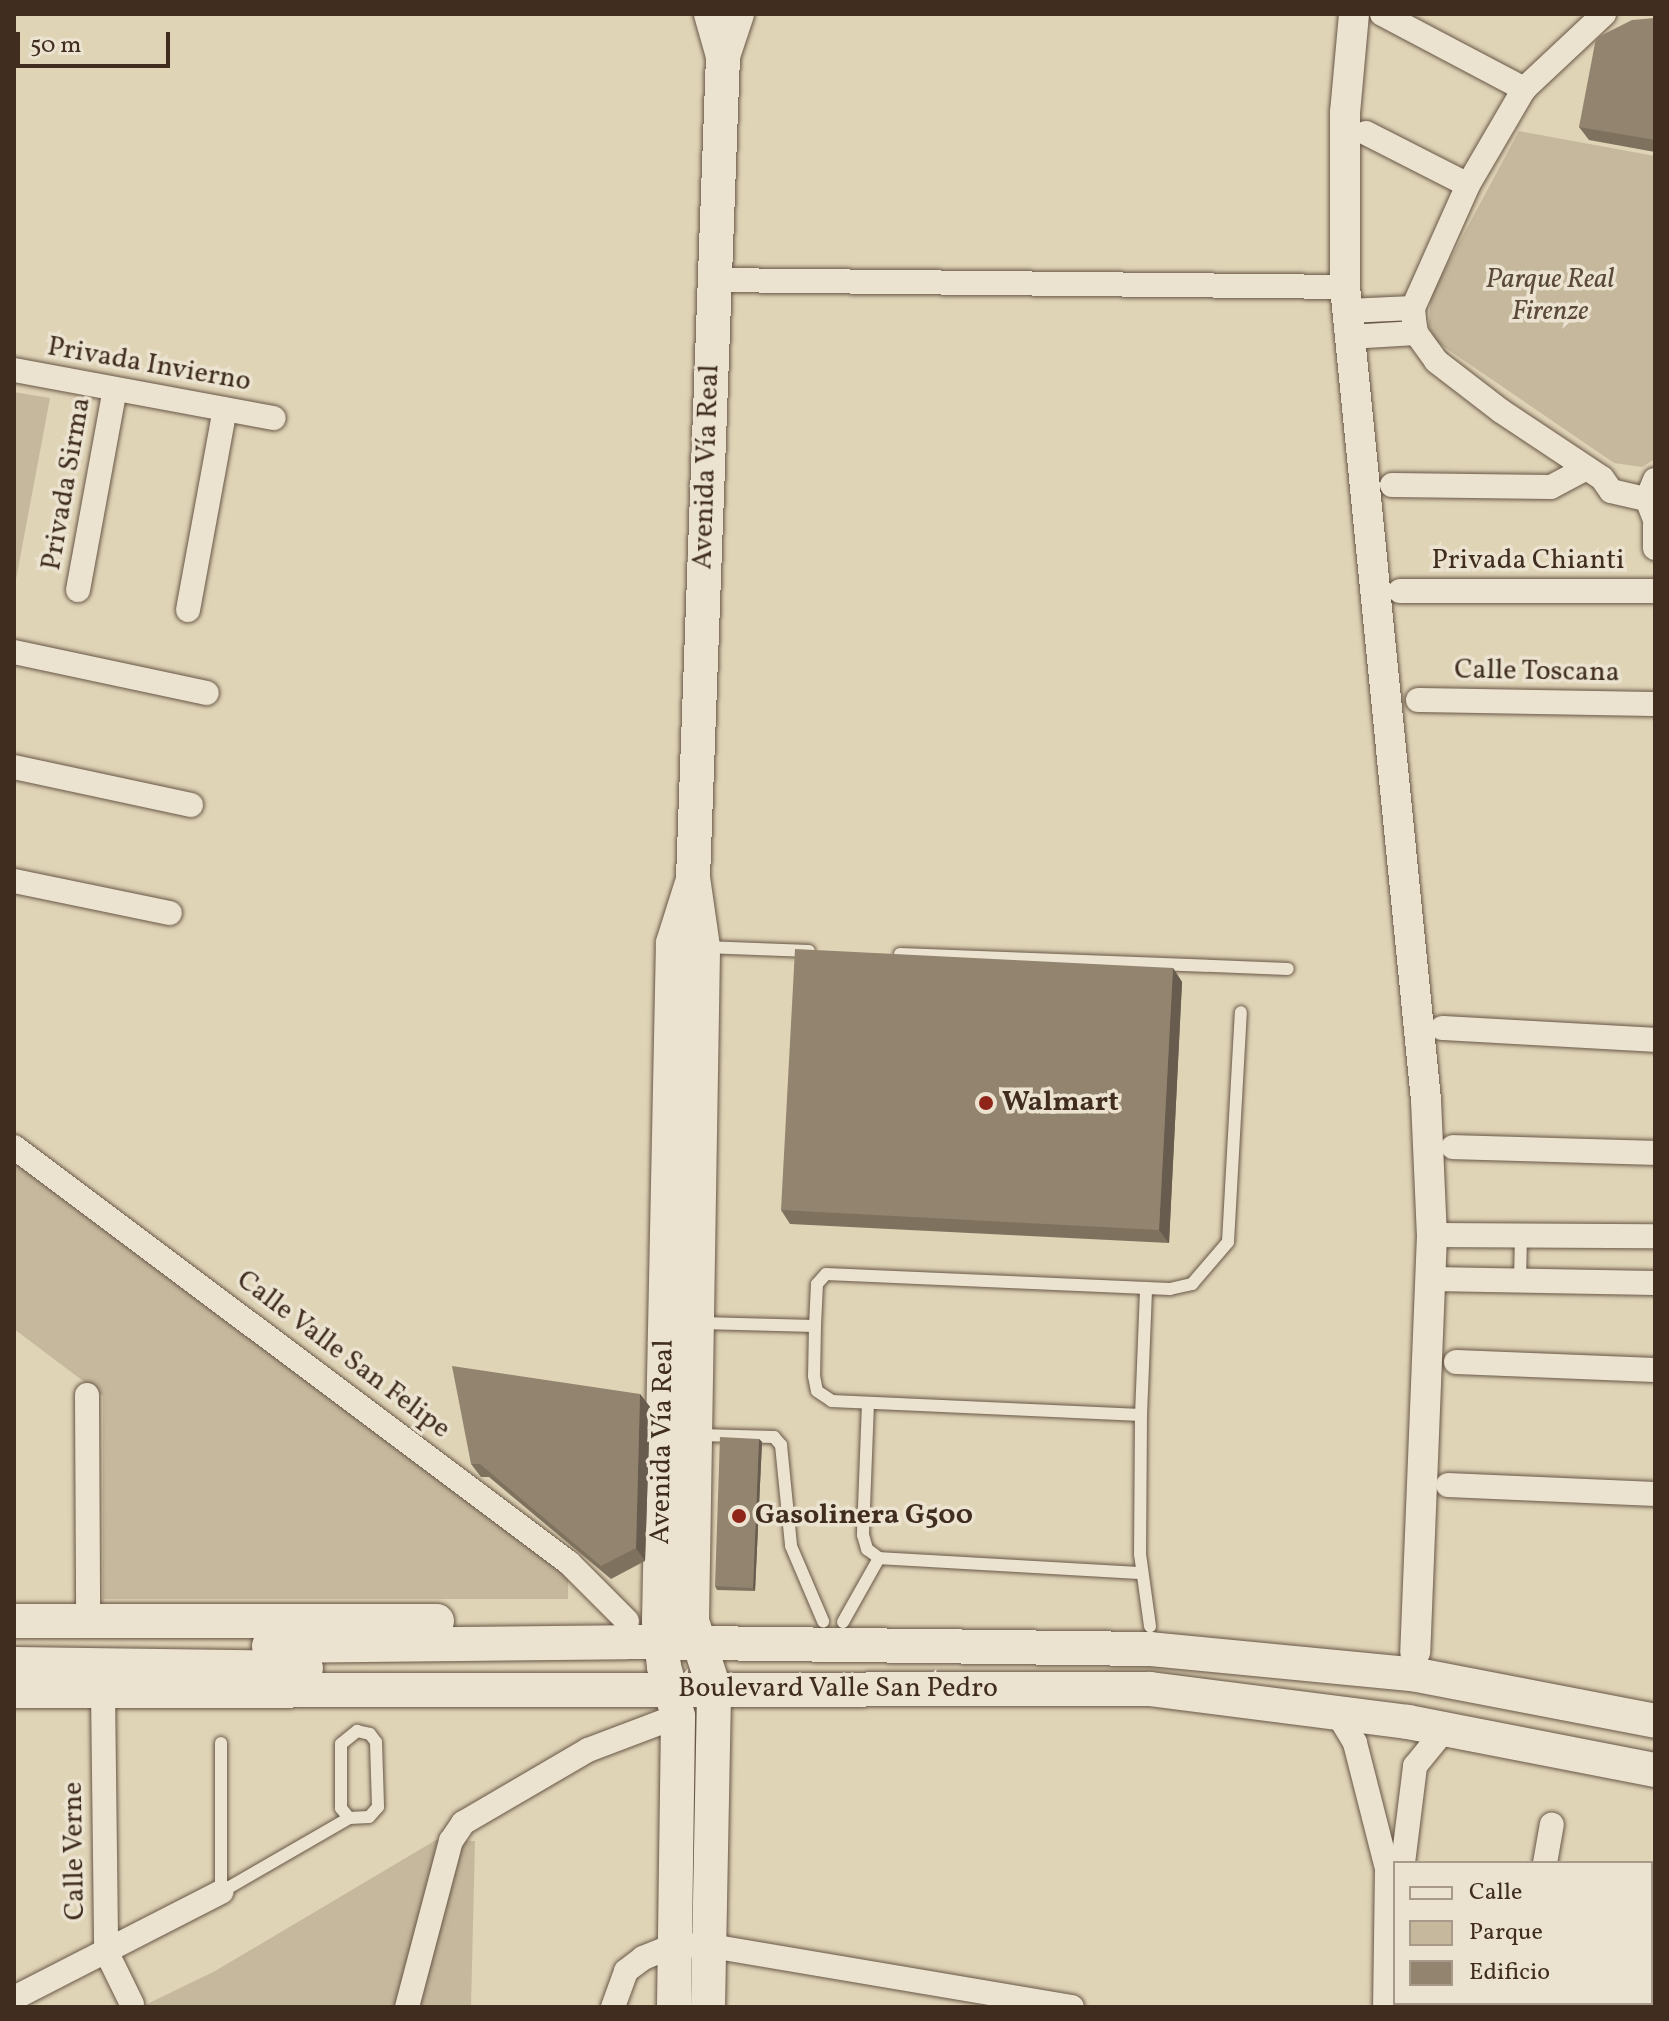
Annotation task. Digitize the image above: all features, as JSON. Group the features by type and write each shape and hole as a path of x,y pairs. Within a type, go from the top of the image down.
{"main road":[{"path":"711,14 723,56"},
{"path":"723,56 737,14"},
{"name":"Avenida Vía Real","path":"674,2007 680,1324 688,945 723,56"},
{"name":"Avenida Vía Real","path":"680,1324 693,1435 676,1657 711,1946 708,2007"},
{"name":"Boulevard Valle San Pedro","path":"14,1621 88,1621 297,1657"},
{"name":"Boulevard Valle San Pedro","path":"676,1657 833,1622 1150,1626 1283,1634 1415,1652 1655,1698"},
{"name":"Boulevard Valle San Pedro","path":"14,1644 297,1657 676,1657 1164,1672 1410,1698 1655,1747"},
{"name":"Boulevard Valle San Pedro","path":"14,1664 297,1657 676,1657 1150,1649 1280,1657 1412,1674 1655,1721"},
{"name":"Boulevard Valle San Pedro","path":"14,1691 103,1691 297,1657"},
{"name":"Boulevard Valle San Pedro","path":"676,1657 1150,1689 1336,1711 1446,1728 1655,1770"}],"street":[{"path":"1354,14 1345,112 1347,312 1426,1100 1432,1235 1415,1652"},
{"path":"1382,14 1524,89"},
{"path":"1613,20 1564,54 1524,89 1468,185 1413,308 1416,333 1436,361 1594,473 1611,491 1653,502 1655,548"},
{"path":"1366,133 1468,185"},
{"path":"713,280 1347,312 1413,308"},
{"path":"1347,312 1416,333"},
{"name":"Privada Invierno","path":"14,370 274,418"},
{"name":"Privada Sirma","path":"78,590 115,389"},
{"path":"188,610 225,409"},
{"path":"1392,485 1551,487 1594,473"},
{"name":"Privada Chianti","path":"1400,591 1655,591"},
{"path":"14,652 207,693"},
{"name":"Calle Toscana","path":"1418,700 1655,704"},
{"path":"14,767 191,805"},
{"path":"14,881 170,913"},
{"path":"1442,1028 1655,1040"},
{"name":"Calle Valle San Felipe","path":"14,1147 487,1490 676,1657"},
{"path":"1453,1147 1655,1153"},
{"path":"1432,1235 1655,1236"},
{"path":"1432,1279 1655,1283"},
{"path":"1456,1362 1655,1370"},
{"path":"87,1395 88,1621"},
{"path":"1448,1485 1655,1494"},
{"path":"407,2007 451,1841 463,1823 588,1750 676,1657"},
{"name":"Calle Verne","path":"103,1691 106,1951 132,2004"},
{"path":"1336,1711 1355,1743 1387,1869 1385,2007"},
{"path":"1403,1861 1415,1766 1446,1728"},
{"path":"1545,1861 1552,1825"},
{"path":"14,1998 221,1892"},
{"path":"613,2007 626,1971 643,1958 675,1945 711,1946 1072,2007"}],"lane":[{"path":"688,945 830,952"},
{"path":"877,953 1288,969"},
{"path":"1141,1415 832,1401 817,1391 817,1284 826,1274 1146,1288 1192,1284 1228,1242 1241,1012"},
{"path":"1520,1280 1521,1235"},
{"path":"1146,1288 1141,1415 1142,1573 1150,1626"},
{"path":"680,1324 815,1326"},
{"path":"868,1403 863,1535 867,1549 879,1558 1142,1573"},
{"path":"693,1435 774,1437 781,1445 791,1546 833,1622 879,1558"},
{"path":"221,1892 349,1818 369,1817 378,1807 376,1742 370,1734 357,1731 341,1744 341,1808 349,1818"},
{"path":"221,1743 221,1892"}],"green space":[{"name":"Parque Real Firenze","path":"1519,131 1655,156 1655,459 1642,467 1614,463 1434,340 1429,325 1431,295"},
{"path":"14,392 50,398 14,590"},
{"path":"14,1162 568,1576 568,1599 103,1599 103,1396 14,1329"},
{"path":"436,1840 475,1841 471,2007 141,2007 215,1971"}],"building":[{"path":"1655,18 1655,140 1579,127 1596,38 1632,20"},
{"name":"Walmart","path":"795,949 1173,968 1159,1230 781,1210"},
{"path":"452,1366 640,1394 636,1548 601,1566 480,1464 471,1464"},
{"name":"Gasolinera G500","path":"720,1437 759,1439 753,1588 715,1586"}],"place":[{"name":"Walmart","path":"986,1103"},
{"name":"Gasolinera G500","path":"739,1516"}]}
